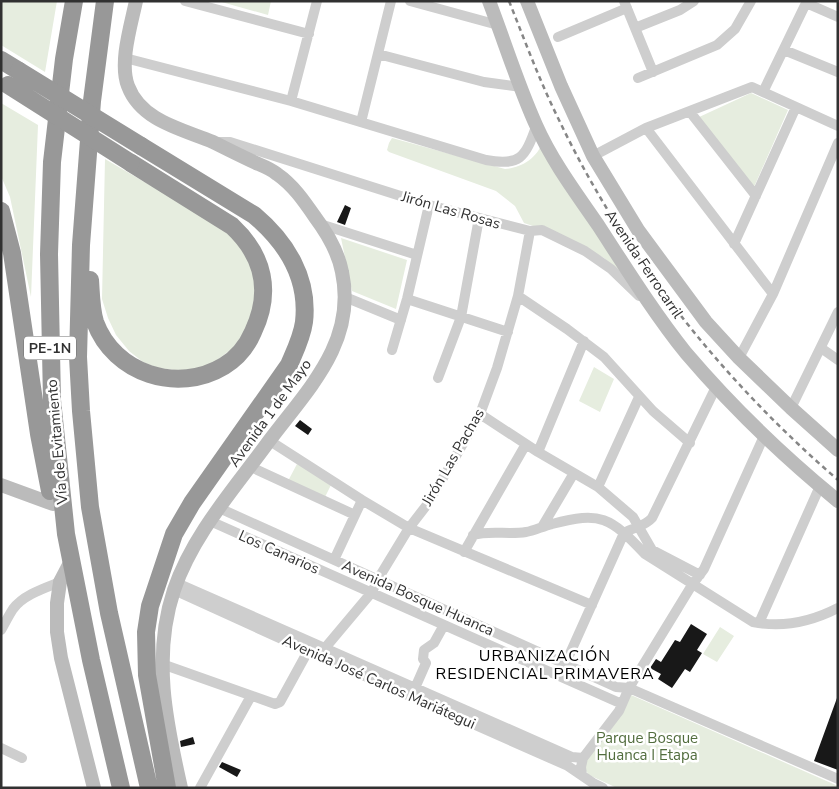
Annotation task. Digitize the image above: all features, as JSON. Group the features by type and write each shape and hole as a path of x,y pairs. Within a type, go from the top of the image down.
{"highway":[{"name":"Vía de Evitamiento","path":"74,1 64,59 52,162 50,254 52,400 66,534 91,660 121,788"},
{"name":"Vía de Evitamiento","path":"105,1 92,101 81,245 78,357 80,411 90,507 109,613 149,788"},
{"path":"1,60 10,79 131,163 232,226 243,236 258,264 263,282 264,296 260,316 250,339 241,352 226,365 201,376 172,380 145,374 131,366 110,346 95,321 89,273 81,245"},
{"path":"10,79 141,146 254,215 283,244 295,266 301,283 304,322 290,365 192,503 174,534 150,606 146,632 148,675 167,788"},
{"path":"1,211 12,253 39,434 53,504 66,534"}],"main road":[{"name":"Avenida 1 de Mayo","path":"136,1 125,58 126,84 133,97 142,108 162,122 212,142 276,173 295,190 332,241 340,260 345,297 345,310 334,347 315,382 210,521 192,549 176,586 165,632 162,664 169,728 181,788"},
{"name":"Avenida Ferrocarril","path":"489,1 536,127 554,159 664,322 686,352 716,387 764,436 838,501"},
{"name":"Avenida Ferrocarril","path":"527,1 561,86 593,156 638,230 706,322 791,408 838,450"},
{"path":"1,485 53,504"},
{"path":"71,562 60,582 56,620 57,632 94,788"}],"street":[{"path":"185,1 206,4 309,34"},
{"path":"291,101 317,1"},
{"path":"362,122 391,1"},
{"path":"410,1 498,25"},
{"path":"635,28 680,10 694,1"},
{"path":"638,78 718,45 735,29 751,1"},
{"path":"763,92 806,2 838,17"},
{"path":"558,37 626,5 653,72"},
{"path":"784,50 838,72"},
{"path":"378,54 484,82 521,87"},
{"path":"125,58 291,101 486,160 503,163 520,159 529,147 536,127"},
{"path":"593,156 646,128 752,87 838,126"},
{"path":"734,244 796,107"},
{"path":"690,112 756,196"},
{"path":"646,128 773,294"},
{"name":"Jirón Las Rosas","path":"212,142 230,142 428,205 530,231 542,230 585,251 611,268 664,322"},
{"path":"740,358 773,294 838,143"},
{"path":"392,350 407,299 428,205"},
{"path":"438,378 461,317 479,218"},
{"path":"320,224 417,255"},
{"name":"Jirón Las Pachas","path":"323,652 372,592 409,528 426,506 450,468 480,414 497,368 518,296 530,231"},
{"path":"518,296 604,357 639,397 690,442"},
{"path":"345,297 401,320"},
{"path":"407,299 508,332"},
{"path":"791,408 838,312"},
{"path":"538,452 584,341"},
{"path":"821,348 838,360"},
{"path":"559,676 624,533 647,524 652,518 716,387"},
{"path":"598,487 639,397"},
{"path":"480,414 538,452 598,487 633,517 640,526 647,544 652,550 700,575"},
{"path":"582,775 583,758 612,721 629,688 700,575 764,436"},
{"path":"270,441 409,528 592,605"},
{"path":"464,552 526,444"},
{"path":"251,467 355,516"},
{"path":"542,527 574,473"},
{"path":"759,624 820,486"},
{"path":"334,560 362,500"},
{"name":"Avenida Bosque Huanca","path":"219,508 616,687 629,688 838,779"},
{"path":"473,536 482,532 527,532 577,518 596,517 611,523 645,554 692,585 745,618 759,624 800,623 817,618 838,608"},
{"name":"Los Canarios","path":"210,521 622,704"},
{"path":"1,630 14,608 21,602 41,590 60,582"},
{"name":"Avenida José Carlos Mariátegui","path":"176,586 308,651 323,652 415,688 572,757 583,758"},
{"name":"Avenida José Carlos Mariátegui","path":"176,586 568,766 603,788"},
{"path":"459,632 465,619"},
{"path":"415,688 426,663 423,659 424,650 434,643 444,625"},
{"path":"162,664 250,696 278,704 308,651"},
{"path":"200,788 250,696"},
{"path":"1,748 22,758"}],"green space":[{"path":"1,1 57,1 45,72 1,45"},
{"path":"218,1 271,1 268,15"},
{"path":"751,93 788,110 754,187 697,118"},
{"path":"1,103 38,125 31,297 10,197 1,176"},
{"path":"392,138 505,169 517,167 528,161 542,143 624,277 604,258 563,236 524,223 515,206 496,191 389,152 387,150"},
{"path":"105,159 227,230 243,249 257,281 251,323 233,348 209,366 184,371 158,368 143,362 129,351 116,335 102,299"},
{"path":"341,238 407,260 396,309 352,291"},
{"path":"594,367 614,379 600,412 579,401"},
{"path":"297,464 332,483 324,499 288,481"},
{"path":"720,627 734,636 717,662 703,654"},
{"name":"Parque Bosque Huanca I Etapa","path":"631,695 838,786 838,788 617,788 589,775 586,771 585,762"}],"building":[{"path":"345,205 351,208 345,225 337,222"},
{"path":"300,420 312,429 308,435 295,426"},
{"path":"691,624 707,634 697,650 702,653 690,672 685,669 672,688 658,679 661,674 650,668 656,659 661,662 675,640 680,642"},
{"path":"838,698 838,770 814,761"},
{"path":"193,737 195,744 181,747 180,741"},
{"path":"222,762 241,770 237,777 219,767"}],"railway":[{"path":"509,1 539,76 585,171 614,220 646,268 716,359 795,441 838,480"}],"district":[{"name":"URBANIZACIÓN RESIDENCIAL PRIMAVERA","path":"545,664"}]}
